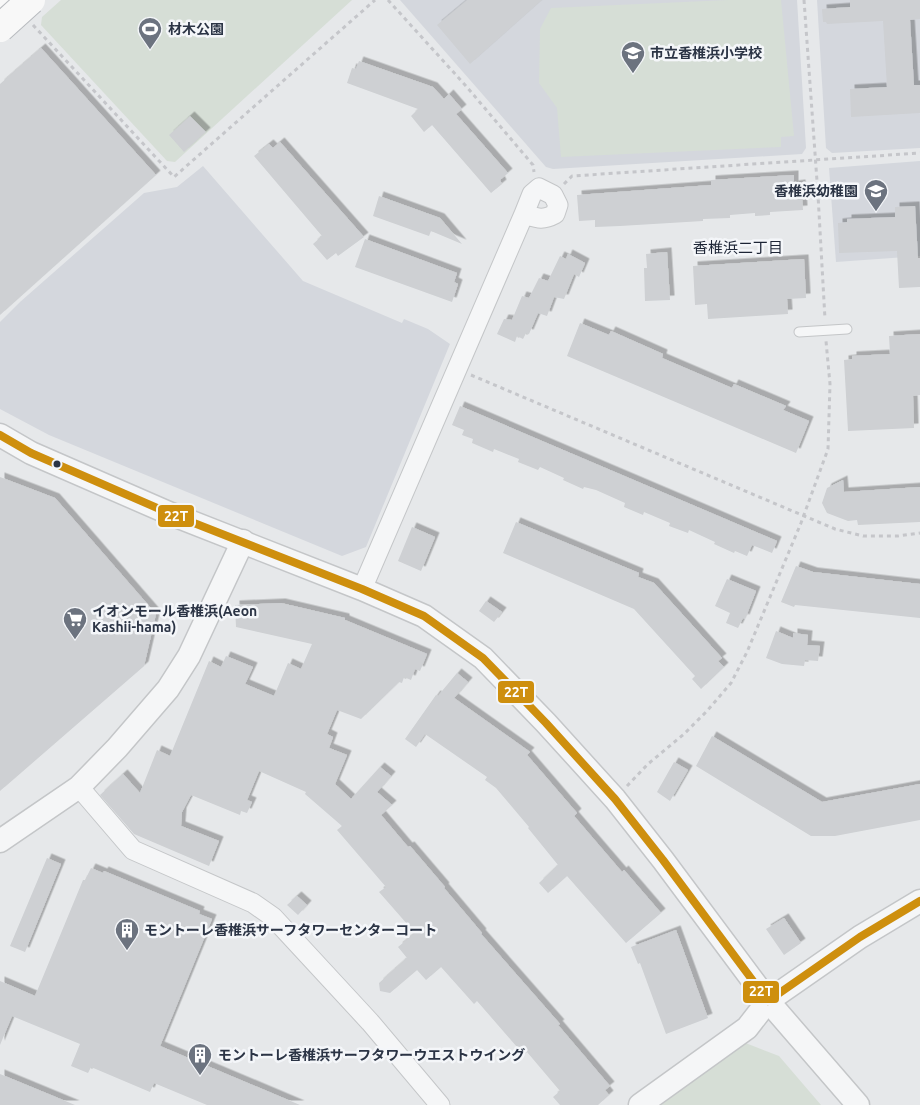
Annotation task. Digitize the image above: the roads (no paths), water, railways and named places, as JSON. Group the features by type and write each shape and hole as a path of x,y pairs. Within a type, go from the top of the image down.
{"highway":[{"path":"0,7 8,0"},
{"path":"0,28 30,11"}],"street":[{"path":"362,589 532,194 546,191 558,205 555,214 547,218 537,218 524,214"},
{"path":"0,435 40,457 170,514 362,589 424,616 483,658 546,723 614,799 664,860 768,1000 858,1105"},
{"path":"0,841 78,786 118,748 173,681 189,656 243,542"},
{"path":"78,786 133,850 253,903 273,917 370,1022 440,1105"},
{"path":"640,1105 747,1028 768,1000 860,936 920,900"}],"lane":[{"path":"799,332 847,329"}],"place":[{"name":"材木公園","path":"150,50"},
{"name":"市立香椎浜小学校","path":"633,74"},
{"name":"香椎浜幼稚園","path":"876,212"},
{"name":"イオンモール香椎浜(Aeon Kashii-hama)","path":"75,640"},
{"name":"モントーレ香椎浜サーフタワーセンターコート","path":"127,951"},
{"name":"モントーレ香椎浜サーフタワーウエストウイング","path":"200,1076"}],"district":[{"name":"香椎浜二丁目","path":"738,247"}]}
